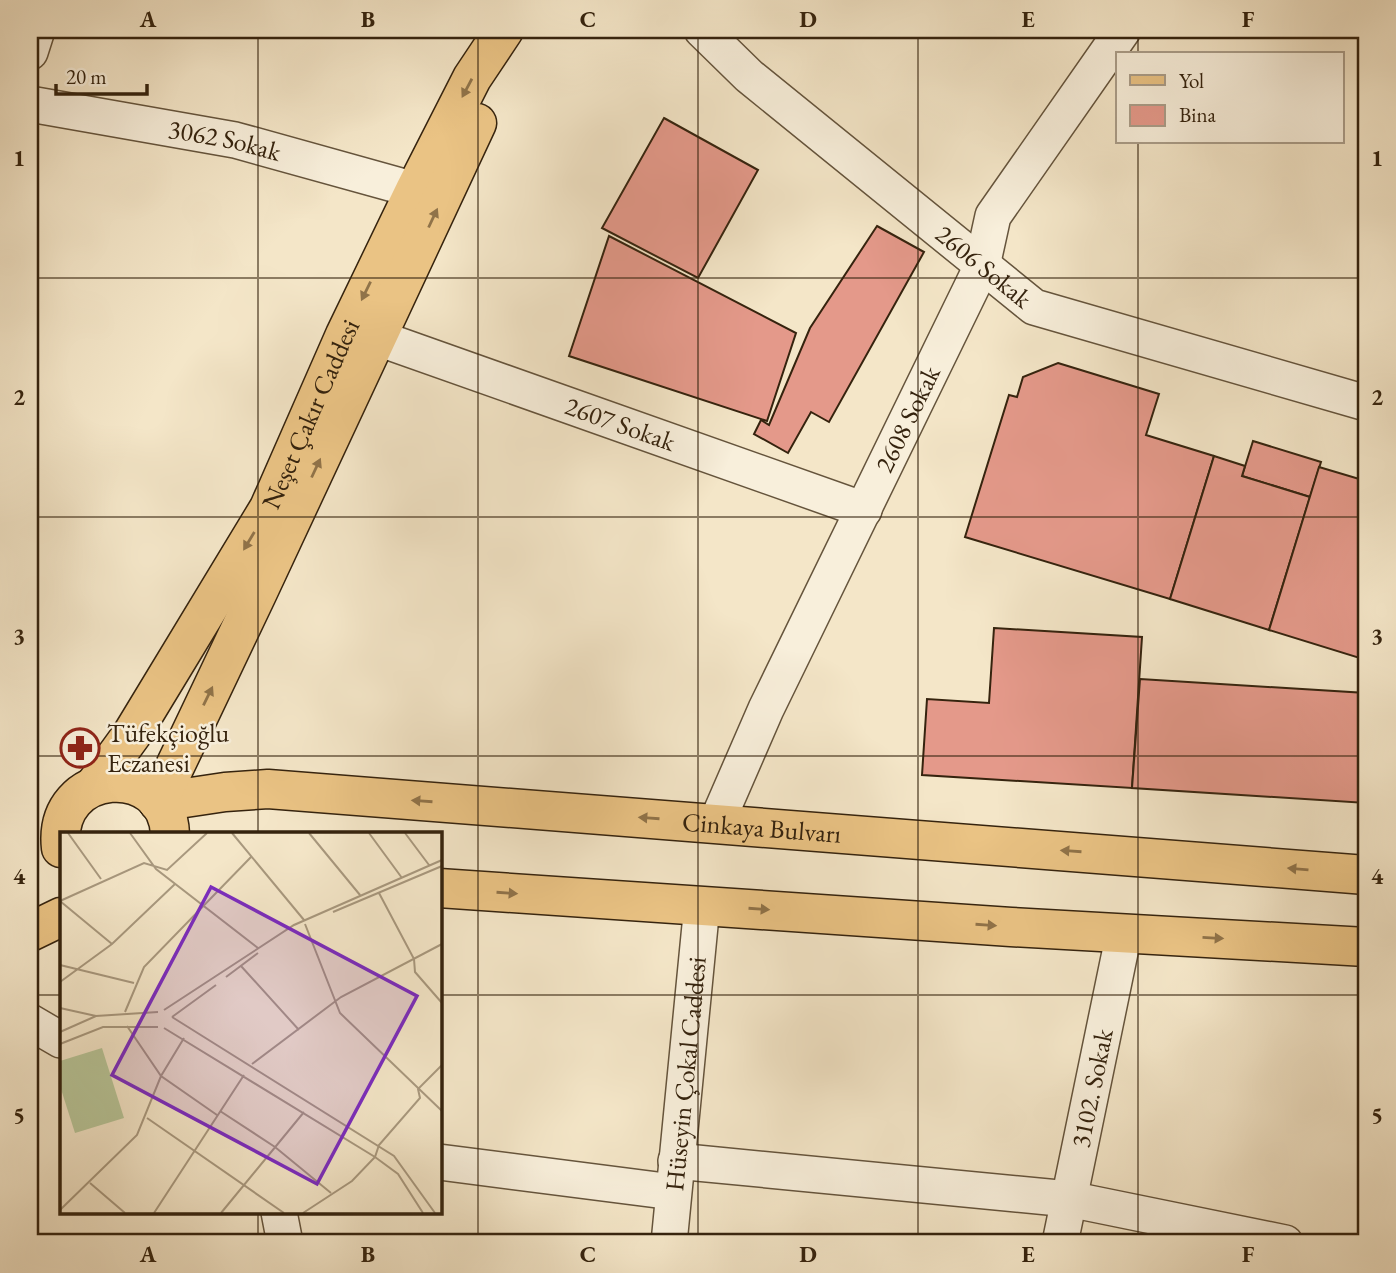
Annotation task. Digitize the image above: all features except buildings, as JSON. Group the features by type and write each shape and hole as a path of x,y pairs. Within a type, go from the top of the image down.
{"main road":[{"name":"Neşet Çakır Caddesi","path":"81,797 132,734 269,508 345,335 415,190 472,78 504,30"},
{"name":"Neşet Çakır Caddesi","path":"164,818 257,594 476,124 530,30"},
{"path":"30,828 111,782 129,783 145,790 164,818"},
{"name":"Cinkaya Bulvarı","path":"164,818 225,792 268,789 1366,875"},
{"path":"61,832 61,827 81,797"},
{"path":"441,888 1366,947"},
{"path":"30,932 60,917"}],"street":[{"path":"30,52 37,30"},
{"name":"2606 Sokak","path":"702,30 749,76 1034,307 1366,403"},
{"name":"2608 Sokak","path":"716,824 766,709 982,266 993,216 1123,30"},
{"name":"3062 Sokak","path":"30,104 235,140 415,190"},
{"name":"2607 Sokak","path":"378,338 864,510"},
{"name":"Hüseyin Çokal Caddesi","path":"669,1243 702,905"},
{"name":"3102. Sokak","path":"1060,1243 1124,933"},
{"path":"30,1022 60,1040"},
{"path":"441,1162 1069,1199 1285,1243"},
{"path":"279,1214 285,1243"}],"place":[{"name":"Tüfekçioğlu Eczanesi","path":"80,748"}]}
